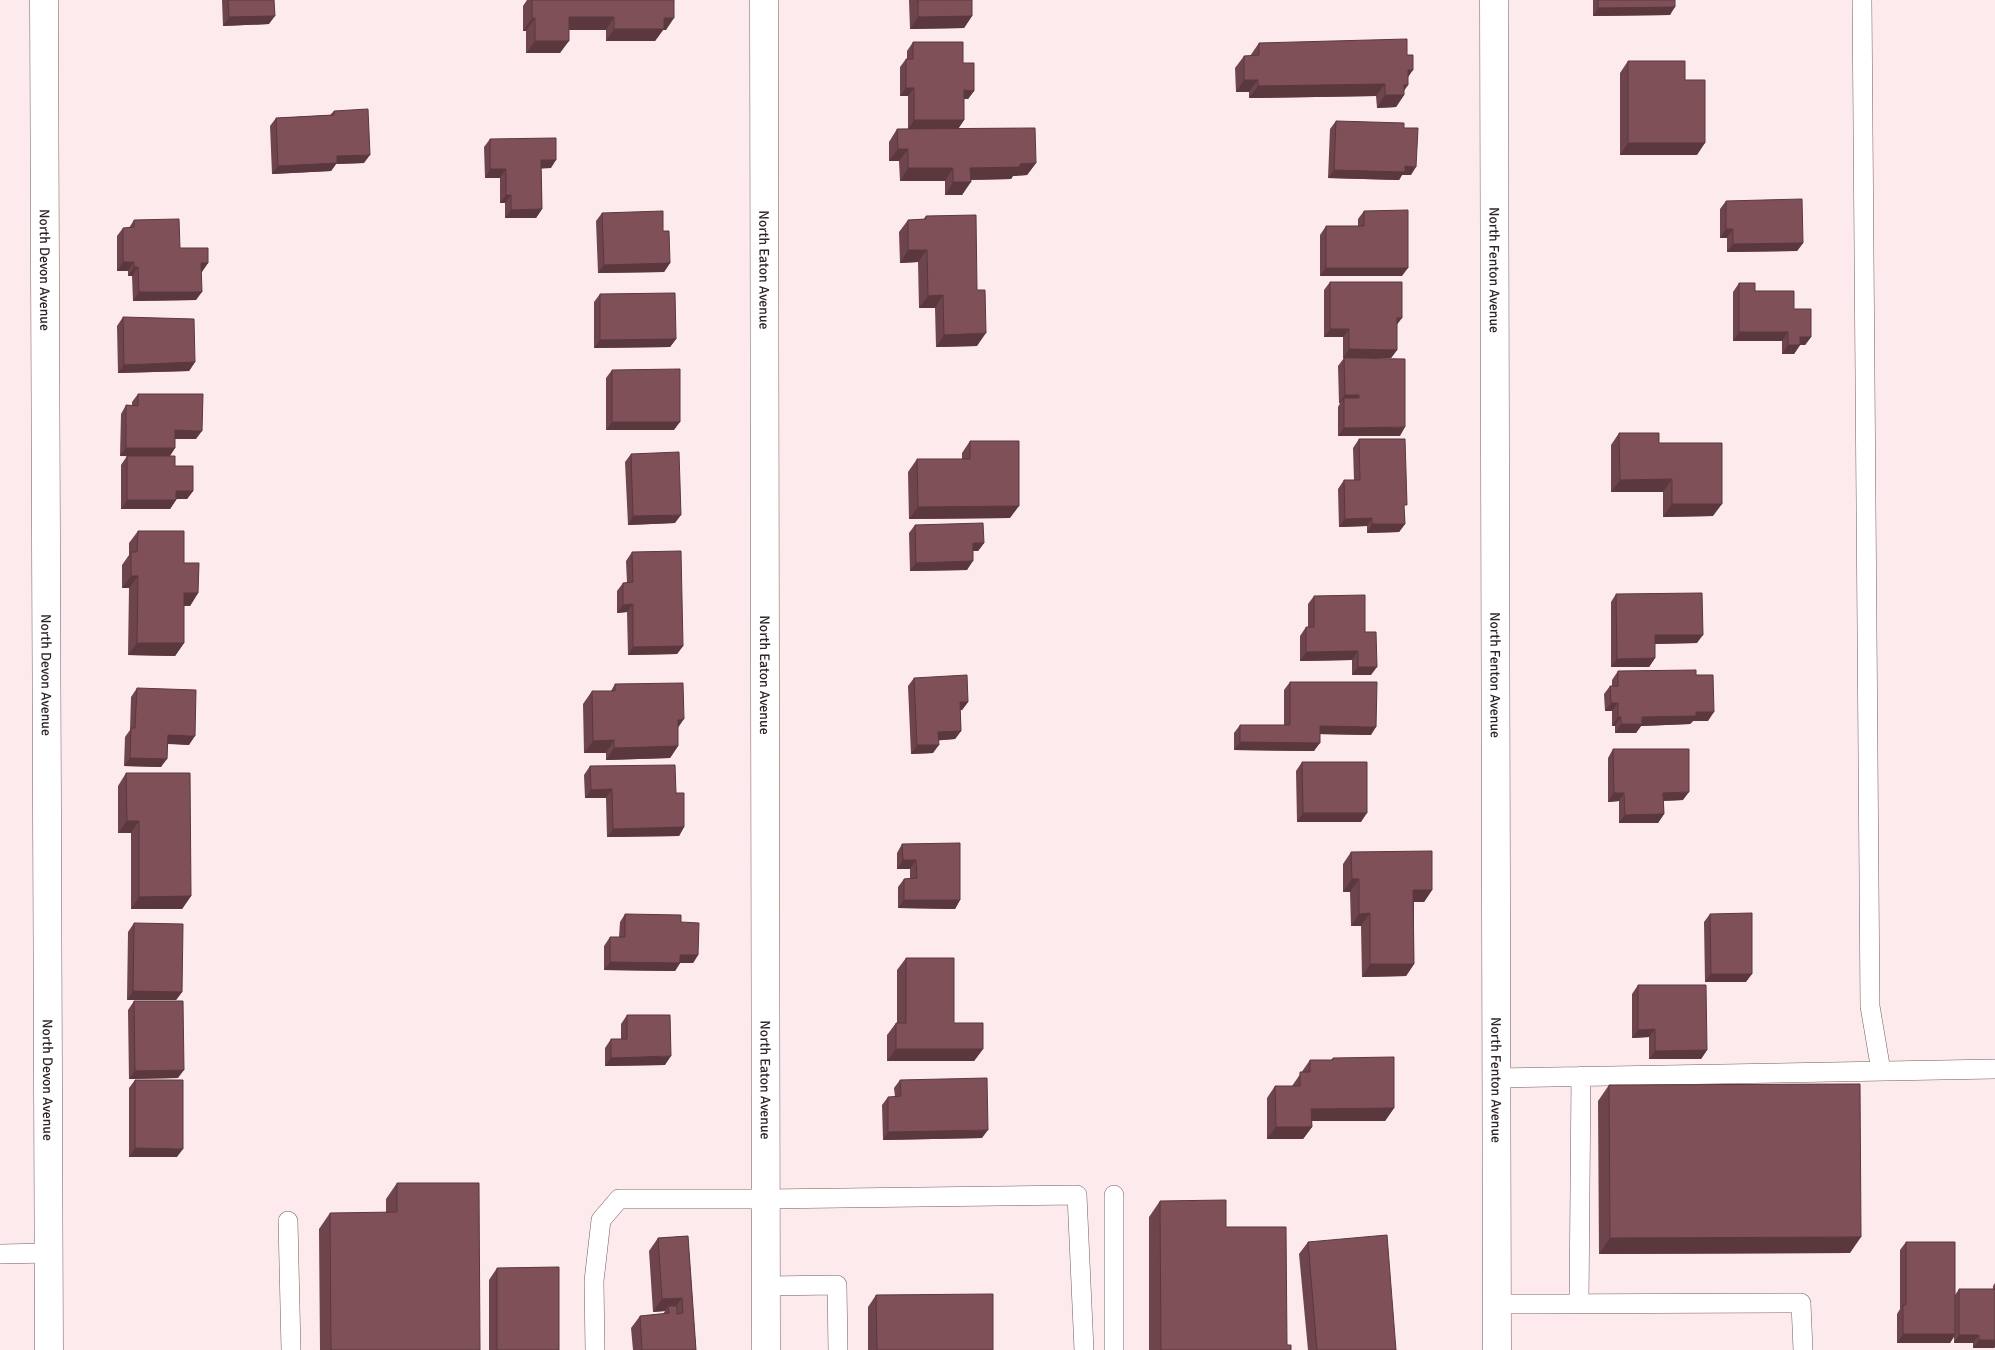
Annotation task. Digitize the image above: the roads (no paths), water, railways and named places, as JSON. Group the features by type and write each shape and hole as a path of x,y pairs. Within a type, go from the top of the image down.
{"street":[{"name":"North Devon Avenue","path":"44,0 49,1350"},
{"name":"North Eaton Avenue","path":"764,0 766,1350"},
{"name":"North Fenton Avenue","path":"1494,0 1497,1350"}],"lane":[{"path":"1862,0 1870,1006 1881,1071"},
{"path":"1496,1078 1995,1069"},
{"path":"1579,1304 1581,1076"},
{"path":"595,1350 594,1281 601,1220 619,1199 1077,1195 1084,1350"},
{"path":"1114,1195 1114,1350"},
{"path":"288,1221 291,1350"},
{"path":"0,1254 49,1253"},
{"path":"766,1286 837,1285 838,1350"},
{"path":"1497,1304 1801,1303 1803,1350"}]}
